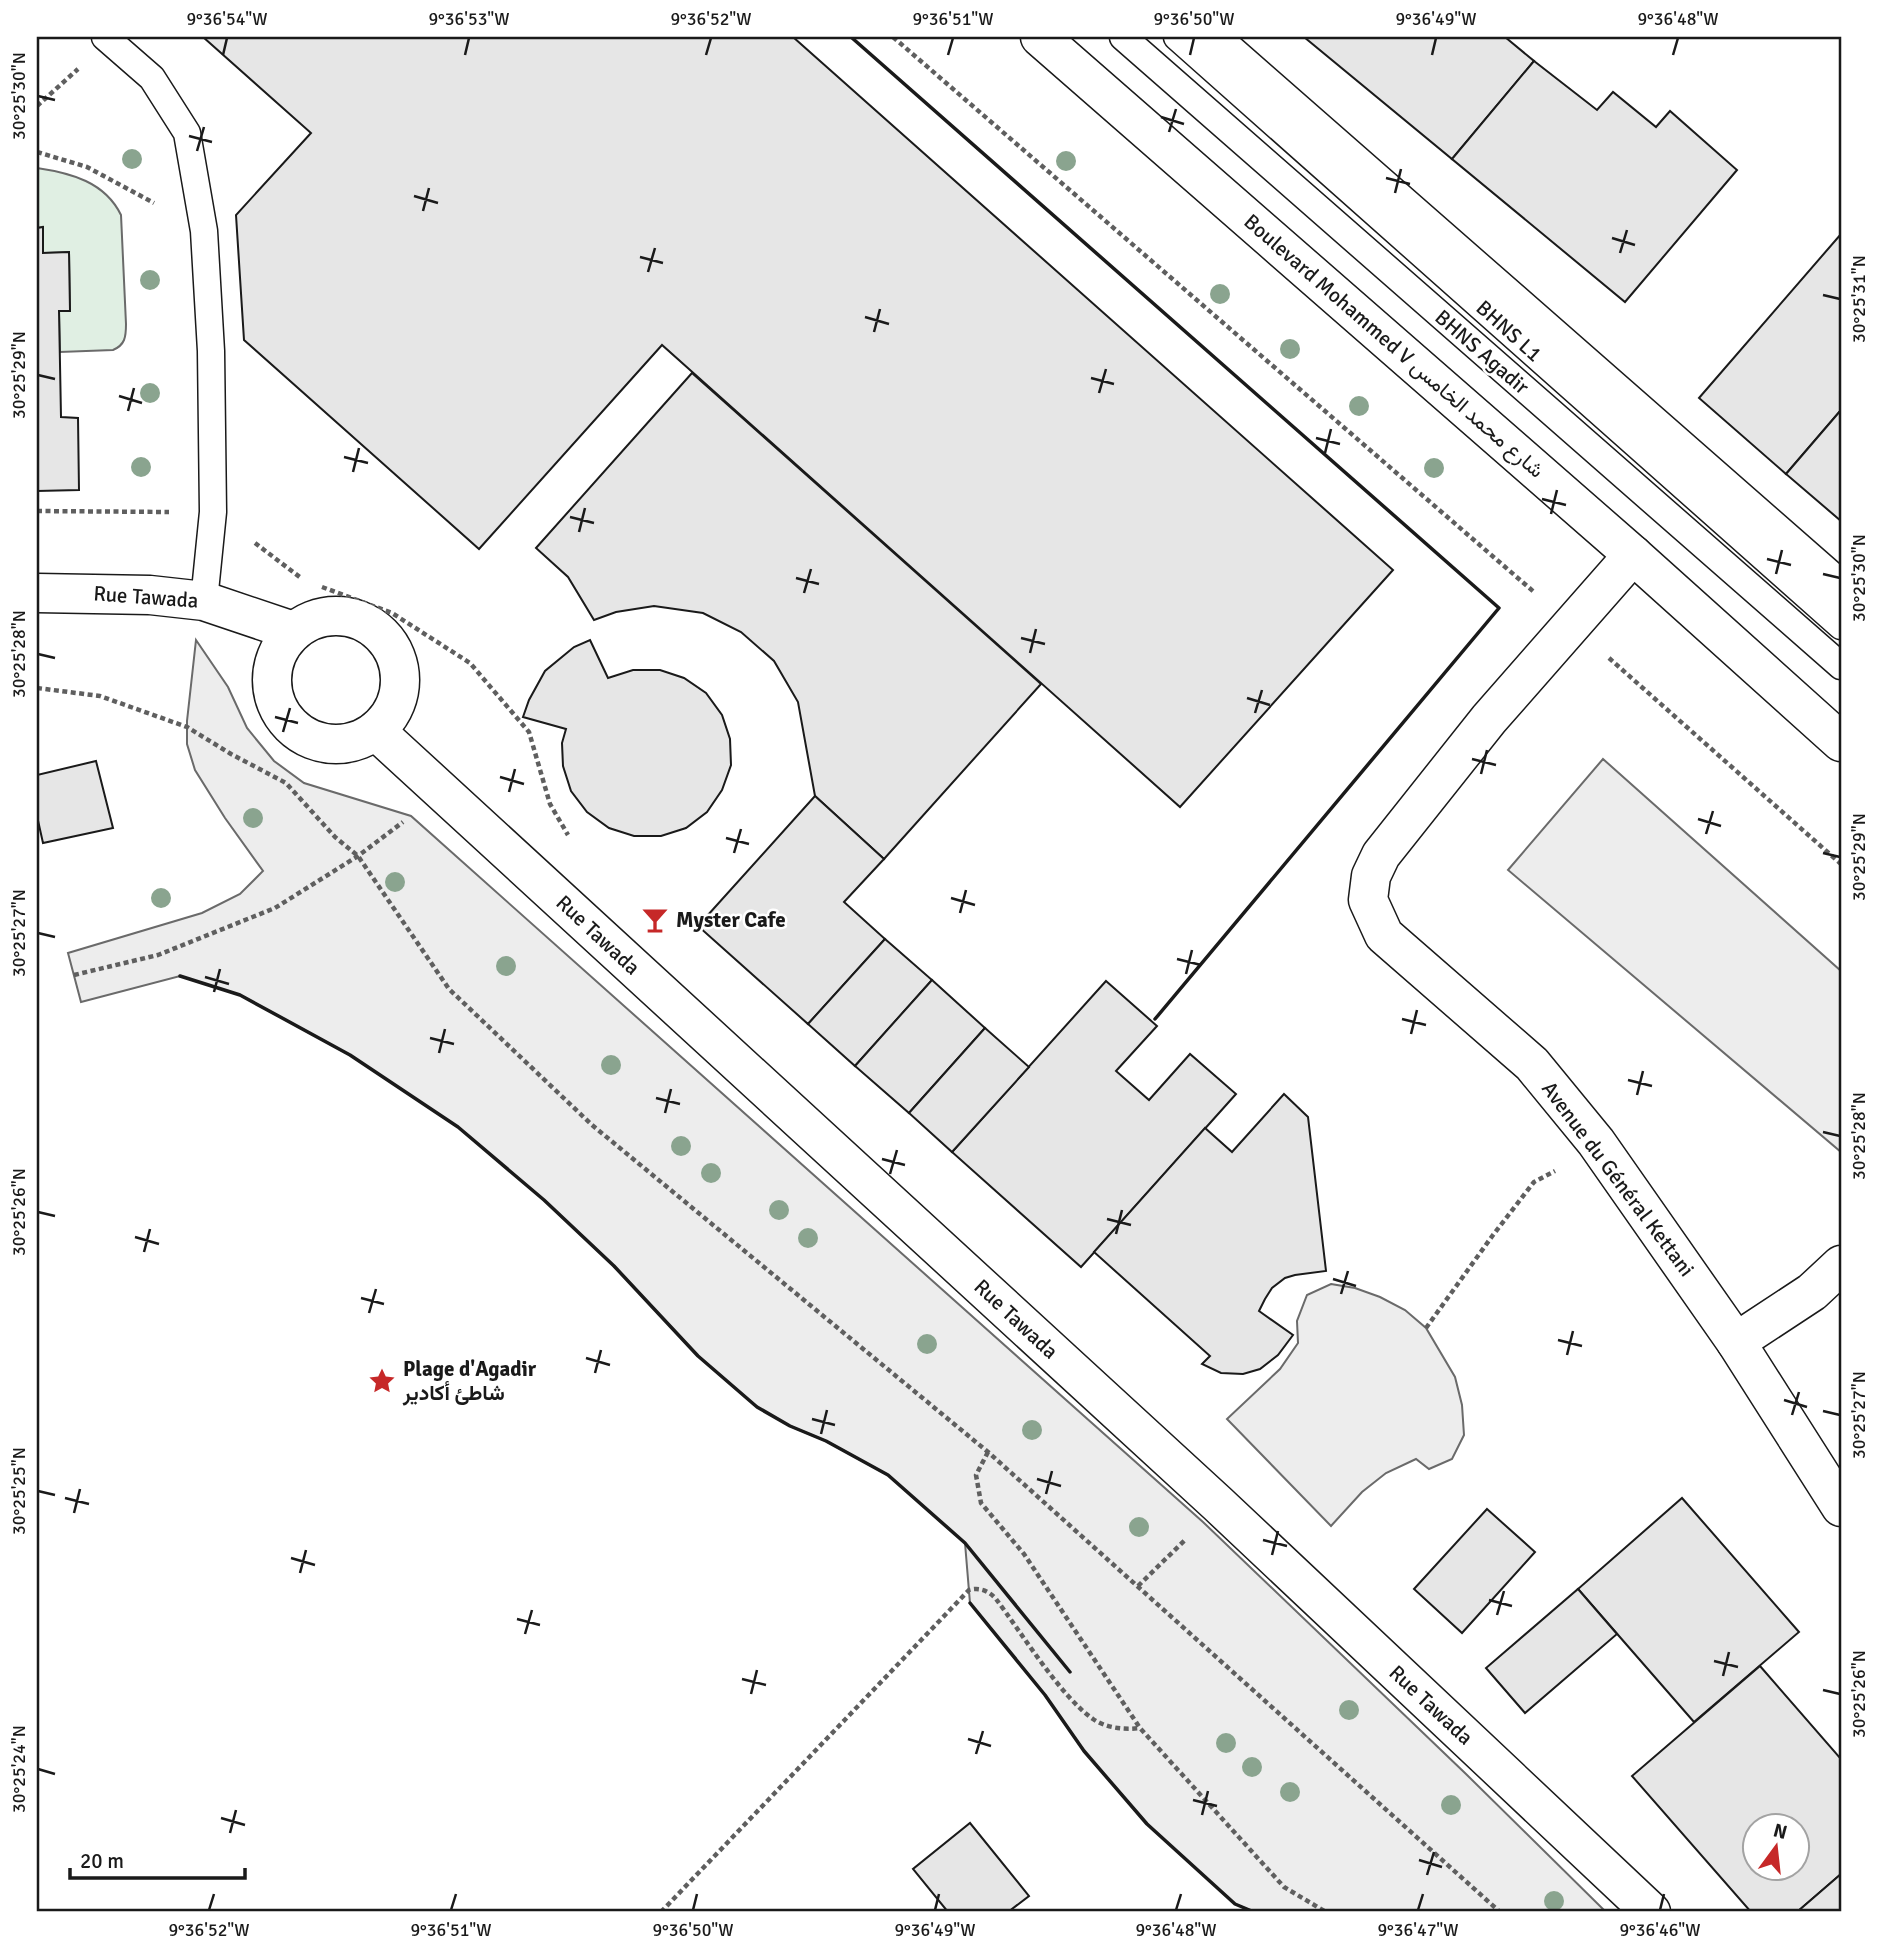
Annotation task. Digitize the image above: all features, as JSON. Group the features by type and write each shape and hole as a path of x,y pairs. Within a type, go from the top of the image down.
{"street":[{"name":"Boulevard Mohammed V شارع محمد الخامس","path":"1040,37 1633,555 1841,742"},
{"path":"1209,37 1841,591"},
{"name":"Avenue du Général Kettani","path":"1633,555 1489,719 1381,855 1371,876 1368,900 1384,935 1532,1064 1596,1142 1736,1342 1841,1507"},
{"name":"Rue Tawada","path":"37,593 150,594 204,601 293,631"},
{"path":"331,615 352,618 371,625 386,639 397,657 401,677 399,696 391,715 376,730 357,741 335,745 314,740 294,729 280,712 273,691 273,669 280,648 293,631 311,621 331,615"},
{"name":"Rue Tawada","path":"376,730 1207,1495 1651,1912"},
{"path":"1736,1342 1812,1292 1841,1265"}],"lane":[{"name":"BHNS Agadir","path":"1123,37 1841,666"},
{"name":"BHNS L1","path":"1177,37 1841,626"},
{"path":"107,39 152,78 187,133 204,231 211,351 213,512 204,601"}],"path":[{"path":"893,37 1572,625 1841,864"},
{"path":"37,106 107,39"},
{"path":"37,152 87,167 204,231"},
{"path":"37,511 213,512 304,581"},
{"path":"317,585 392,613 470,663 529,732 550,804 569,836"},
{"path":"37,688 100,696 187,727 286,783 335,837 358,856 449,989 592,1125 988,1452 1500,1912"},
{"path":"74,975 158,955 275,908 358,856 411,816"},
{"path":"1426,1328 1534,1182 1551,1174 1596,1142"},
{"path":"988,1452 976,1475 981,1503 1024,1554 1140,1728 1284,1887 1326,1912"},
{"path":"1138,1586 1194,1531"},
{"path":"661,1912 969,1590 983,1590 996,1599 1080,1709 1094,1720 1112,1727 1140,1728"}],"green space":[{"path":"37,168 86,181 106,194 121,215 126,329 122,343 113,350 60,352 59,311 70,311 69,252 43,253 42,227 37,228"}],"shaded area":[{"path":"196,640 228,687 247,728 274,761 304,783 411,816 1203,1522 1606,1912 1254,1912 1235,1904 1147,1824 1084,1751 1045,1695 970,1603 965,1543 888,1475 757,1407 698,1356 614,1266 544,1200 458,1127 350,1055 240,995 180,976 81,1002 68,953 202,913 240,894 263,871 195,770 187,744"},
{"path":"1603,759 1841,971 1841,1152 1508,870"},
{"path":"1331,1284 1355,1288 1380,1297 1405,1310 1426,1328 1455,1377 1462,1405 1464,1435 1452,1459 1429,1469 1416,1459 1386,1473 1362,1492 1331,1526 1227,1419 1280,1369 1298,1343 1297,1321 1307,1295"}],"building":[{"path":"203,37 793,37 1393,570 1180,807 662,345 479,549 244,340 236,215 311,133"},
{"path":"1304,37 1505,37 1534,61 1452,159"},
{"path":"1534,61 1597,110 1613,92 1656,127 1670,111 1737,170 1625,302 1452,159"},
{"path":"43,227 43,253 69,252 70,311 59,311 61,417 78,418 79,490 37,491 37,228"},
{"path":"1841,234 1841,410 1786,474 1699,398"},
{"path":"692,373 1041,684 884,859 815,796 798,702 774,661 741,632 703,613 654,606 616,612 594,620 568,577 536,548"},
{"path":"1841,410 1841,521 1786,474"},
{"path":"590,640 608,678 633,670 660,670 684,678 706,693 722,715 730,739 731,765 722,790 707,812 686,828 661,836 634,836 609,828 587,812 571,791 563,766 562,743 566,729 523,717 545,671 574,647"},
{"path":"96,761 113,828 43,843 37,816 37,775"},
{"path":"815,796 884,859 844,902 885,939 808,1024 698,926"},
{"path":"885,939 932,980 855,1066 808,1024"},
{"path":"932,980 985,1028 909,1113 855,1066"},
{"path":"1106,981 1157,1026 1116,1071 1149,1100 1190,1054 1236,1094 1081,1267 952,1152"},
{"path":"985,1028 1029,1067 952,1152 909,1113"},
{"path":"1284,1094 1308,1117 1326,1271 1285,1278 1272,1288 1265,1299 1259,1311 1293,1335 1278,1355 1260,1369 1243,1374 1221,1373 1202,1364 1210,1356 1094,1252 1205,1128 1232,1152"},
{"path":"1682,1498 1799,1632 1694,1722 1578,1589"},
{"path":"1487,1509 1535,1552 1462,1633 1414,1589"},
{"path":"1578,1589 1617,1634 1525,1713 1486,1668"},
{"path":"1760,1666 1841,1759 1841,1874 1797,1912 1751,1912 1632,1776"},
{"path":"970,1823 1029,1896 1008,1912 948,1912 913,1869"},
{"path":"1841,1874 1841,1912 1797,1912"}],"wall":[{"path":"851,37 1499,608 1155,1019"},
{"path":"180,976 240,995 350,1055 458,1127 544,1200 614,1266 698,1356 757,1407 888,1475 965,1543 1070,1672"},
{"path":"970,1603 1045,1695 1084,1751 1147,1824 1235,1904 1254,1912"}],"place":[{"name":"Myster Cafe","path":"655,920"},
{"name":"Plage d'Agadir شاطئ أكادير","path":"382,1381"}]}
